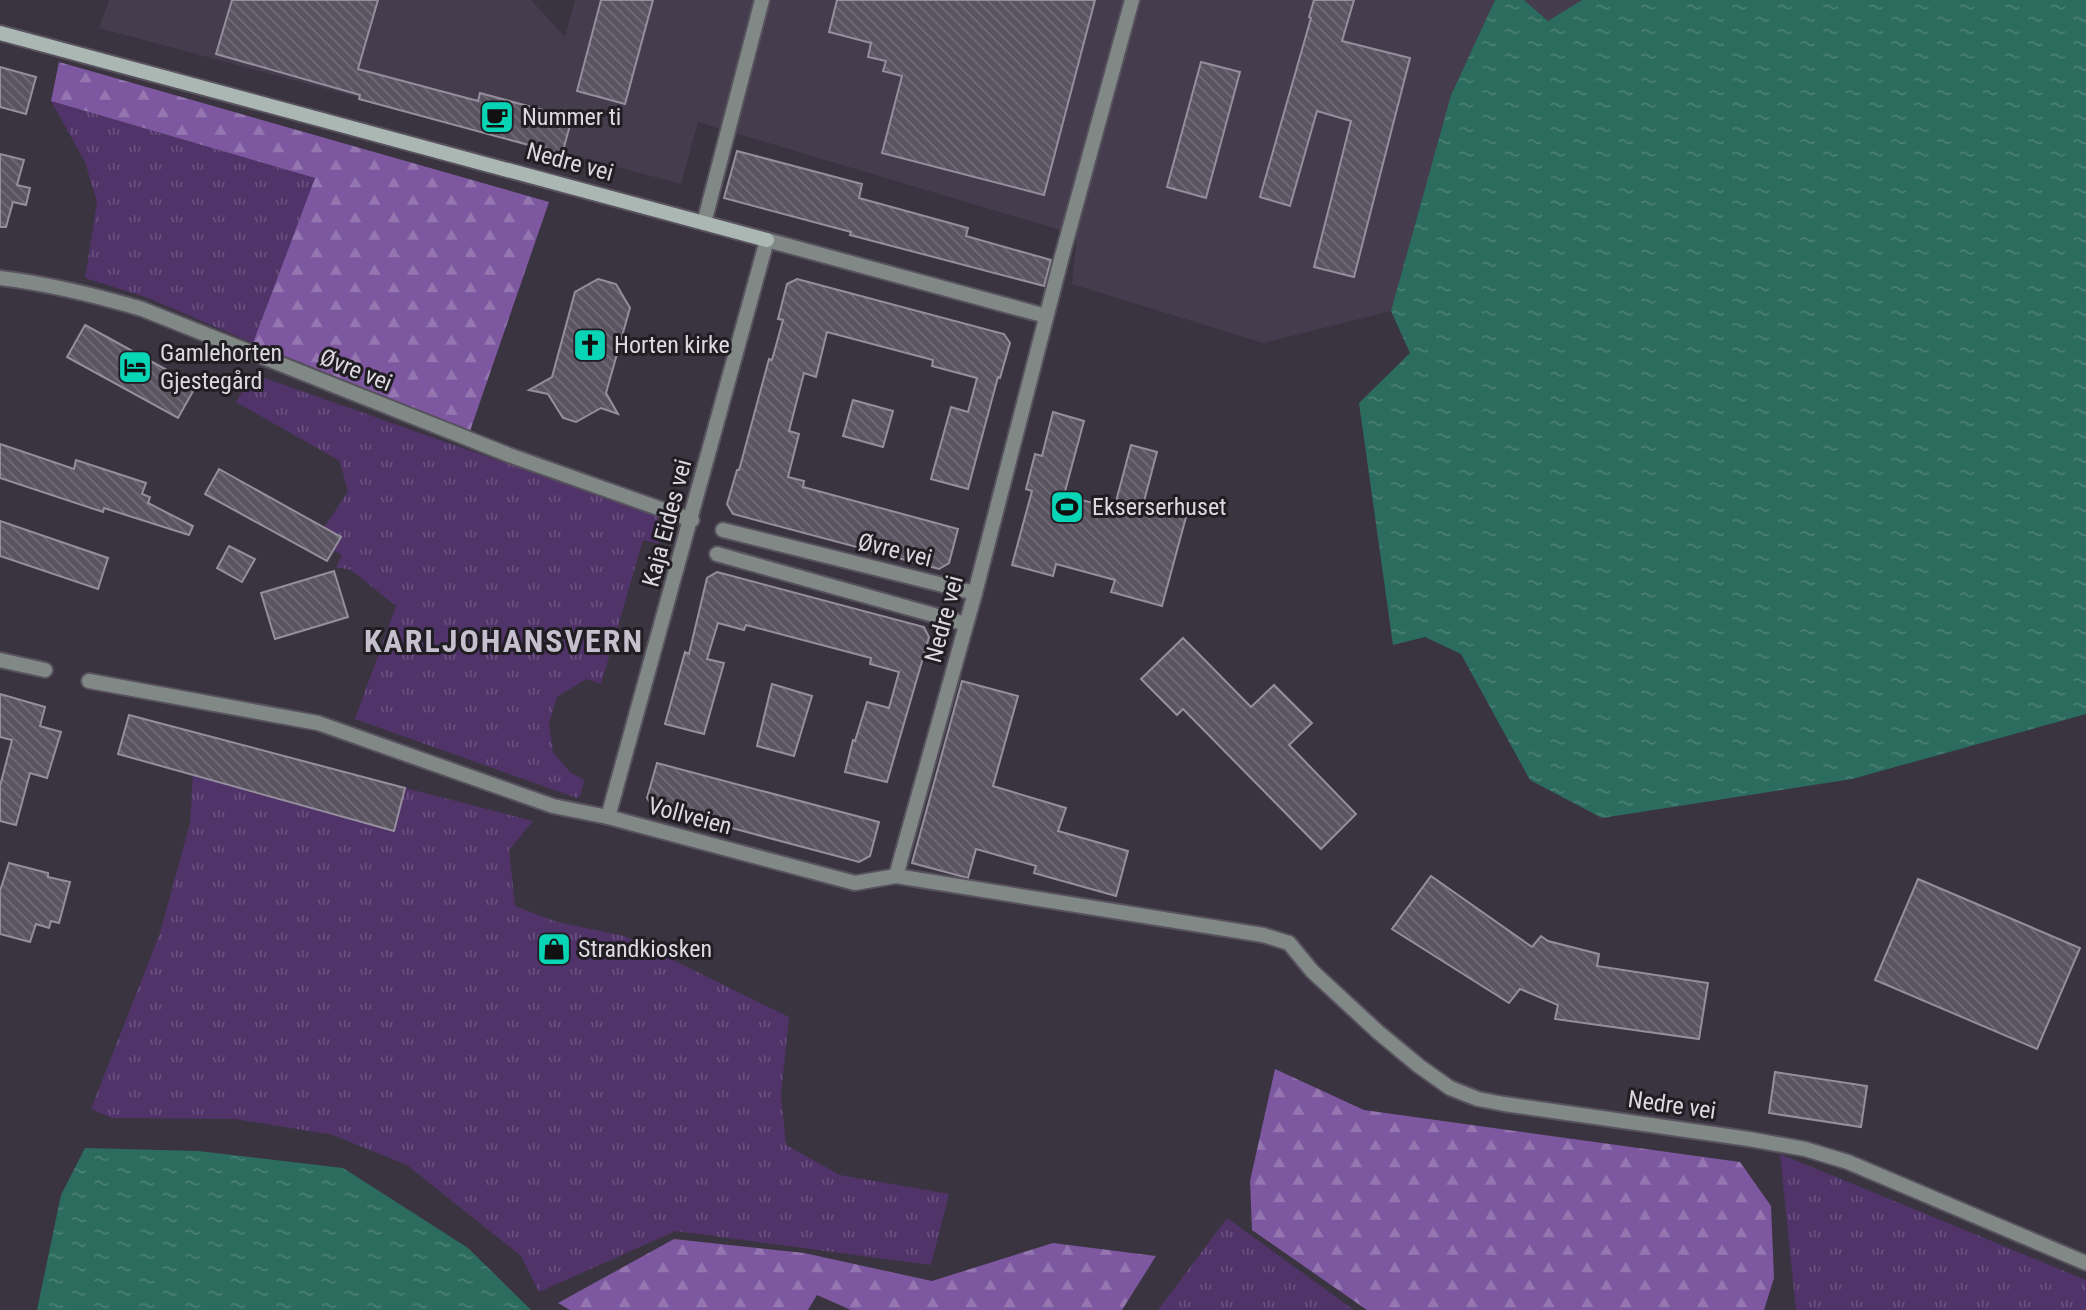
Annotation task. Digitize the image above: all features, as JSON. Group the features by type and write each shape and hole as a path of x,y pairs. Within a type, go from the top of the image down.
{"main road":[{"name":"Nedre vei","path":"0,33 767,240"}],"street":[{"path":"704,223 762,0"},
{"name":"Nedre vei","path":"896,876 975,593 1046,316 1132,0"},
{"name":"Nedre vei","path":"767,240 1046,316"},
{"name":"Kaja Eides vei","path":"608,817 767,240"},
{"name":"Øvre vei","path":"0,278 81,291 142,310 509,455 692,520"},
{"name":"Øvre vei","path":"723,530 975,593"},
{"name":"Øvre vei","path":"717,554 966,624"},
{"path":"0,660 45,670"},
{"name":"Vollveien","path":"89,681 318,723 553,806 608,817 855,883 896,876 1263,935 1289,943"},
{"name":"Nedre vei","path":"1289,943 1312,971 1378,1032 1450,1088 1504,1104 1805,1149 1848,1162 2086,1263"}],"shaded area":[{"path":"109,0 531,0 565,37 575,0 1495,0 1451,95 1391,311 1263,343 1072,284 1077,235 698,122 681,184 99,28"},
{"path":"1524,0 1582,0 1548,21"}],"green space":[{"path":"59,62 549,202 470,431 253,343 315,178 51,101"},
{"path":"51,101 316,178 253,343 148,298 85,278 97,202 85,162"},
{"path":"253,374 658,517 659,544 643,540 601,684 586,679 557,697 549,723 553,752 570,772 584,780 581,794 577,798 355,719 396,606 351,570 336,567 342,555 333,550 341,537 324,527 348,492 340,461 236,402"},
{"path":"193,774 394,831 405,788 533,821 509,850 515,906 557,922 624,936 789,1017 781,1094 786,1145 840,1175 949,1194 931,1265 676,1231 539,1292 521,1256 407,1165 333,1135 235,1119 112,1118 91,1109 160,933 190,823"},
{"path":"1275,1069 1364,1110 1740,1162 1771,1206 1774,1278 1764,1310 1367,1310 1252,1230 1250,1181"},
{"path":"1780,1154 2086,1280 2086,1310 1796,1310"},
{"path":"1227,1218 1354,1310 1158,1310"},
{"path":"674,1239 804,1253 932,1281 1053,1243 1156,1256 1122,1310 851,1310 817,1295 808,1310 570,1310 558,1303"}],"water":[{"path":"1495,0 1524,0 1548,21 1582,0 2086,0 2086,714 1852,779 1602,818 1530,780 1461,654 1425,637 1393,645 1359,403 1410,353 1391,311 1451,95"},
{"path":"85,1148 198,1151 343,1168 468,1248 531,1310 37,1310 61,1195"}],"building":[{"path":"232,0 378,0 358,69 478,101 480,93 572,118 562,154 359,99 360,95 216,54"},
{"path":"601,0 653,0 625,104 577,91"},
{"path":"837,0 1095,0 1044,195 882,153 902,76 883,71 886,61 868,57 871,43 829,32"},
{"path":"1314,0 1354,0 1342,41 1410,58 1354,277 1314,267 1351,121 1317,111 1290,206 1260,197"},
{"path":"1201,62 1240,72 1206,198 1167,187"},
{"path":"0,67 36,77 26,114 0,107"},
{"path":"737,151 862,184 859,198 968,228 966,236 1051,260 1044,286 850,235 851,232 724,198"},
{"path":"0,154 24,160 17,185 30,188 26,205 13,202 6,227 0,227"},
{"name":"Horten kirke","path":"598,279 616,284 630,308 606,393 618,414 601,408 576,422 563,418 548,394 529,390 552,377 575,292"},
{"path":"797,279 1004,334 1010,343 1000,378 998,377 968,489 931,479 951,407 968,412 977,378 932,366 933,360 827,332 816,377 804,373 789,431 799,434 788,477 804,481 803,487 958,529 949,563 939,569 733,514 727,504 783,320 778,319 787,284"},
{"path":"85,325 196,386 178,418 67,357"},
{"path":"853,400 893,411 883,447 843,436"},
{"name":"Ekserserhuset","path":"1053,412 1084,421 1064,495 1114,509 1131,445 1157,452 1143,505 1186,517 1162,606 1111,592 1115,580 1056,564 1053,576 1012,565 1032,491 1026,489 1035,454 1042,456"},
{"path":"0,444 74,469 76,460 146,483 142,494 150,497 148,503 193,526 189,535 104,508 103,512 0,478"},
{"path":"219,469 341,537 327,561 205,494"},
{"path":"0,521 108,558 98,589 0,556"},
{"path":"229,546 255,559 242,582 217,568"},
{"path":"334,571 348,617 275,639 261,593"},
{"path":"717,572 924,627 929,637 887,782 845,772 867,702 889,708 899,672 870,664 871,658 746,625 744,630 718,623 707,659 724,663 704,734 665,724 685,652 689,654 707,578"},
{"path":"1183,638 1251,707 1274,685 1312,723 1289,745 1356,814 1321,849 1183,709 1177,715 1141,679"},
{"path":"962,681 1018,696 993,786 1066,808 1058,831 1128,851 1116,896 1034,873 1036,866 976,849 968,878 912,863"},
{"path":"772,684 812,696 794,756 757,746"},
{"path":"0,694 45,707 40,726 61,732 47,778 30,773 16,825 0,821 0,786 12,740 0,737"},
{"path":"129,715 405,788 394,831 118,754"},
{"path":"657,763 879,822 870,856 859,862 653,807 647,798"},
{"path":"9,863 70,882 59,923 51,921 49,928 36,924 30,942 0,934 0,891"},
{"path":"1431,876 1532,947 1541,936 1548,941 1599,954 1597,966 1708,983 1699,1039 1555,1019 1558,1005 1520,989 1509,1003 1392,929"},
{"path":"1918,879 2080,948 2037,1049 1875,980"},
{"path":"1775,1072 1867,1086 1861,1127 1769,1113"}],"place":[{"name":"Nummer ti","path":"497,117"},
{"name":"Horten kirke","path":"590,345"},
{"name":"Gamlehorten Gjestegård","path":"135,367"},
{"name":"Ekserserhuset","path":"1067,507"},
{"name":"Strandkiosken","path":"554,949"}],"district":[{"name":"KARLJOHANSVERN","path":"504,641"}]}
